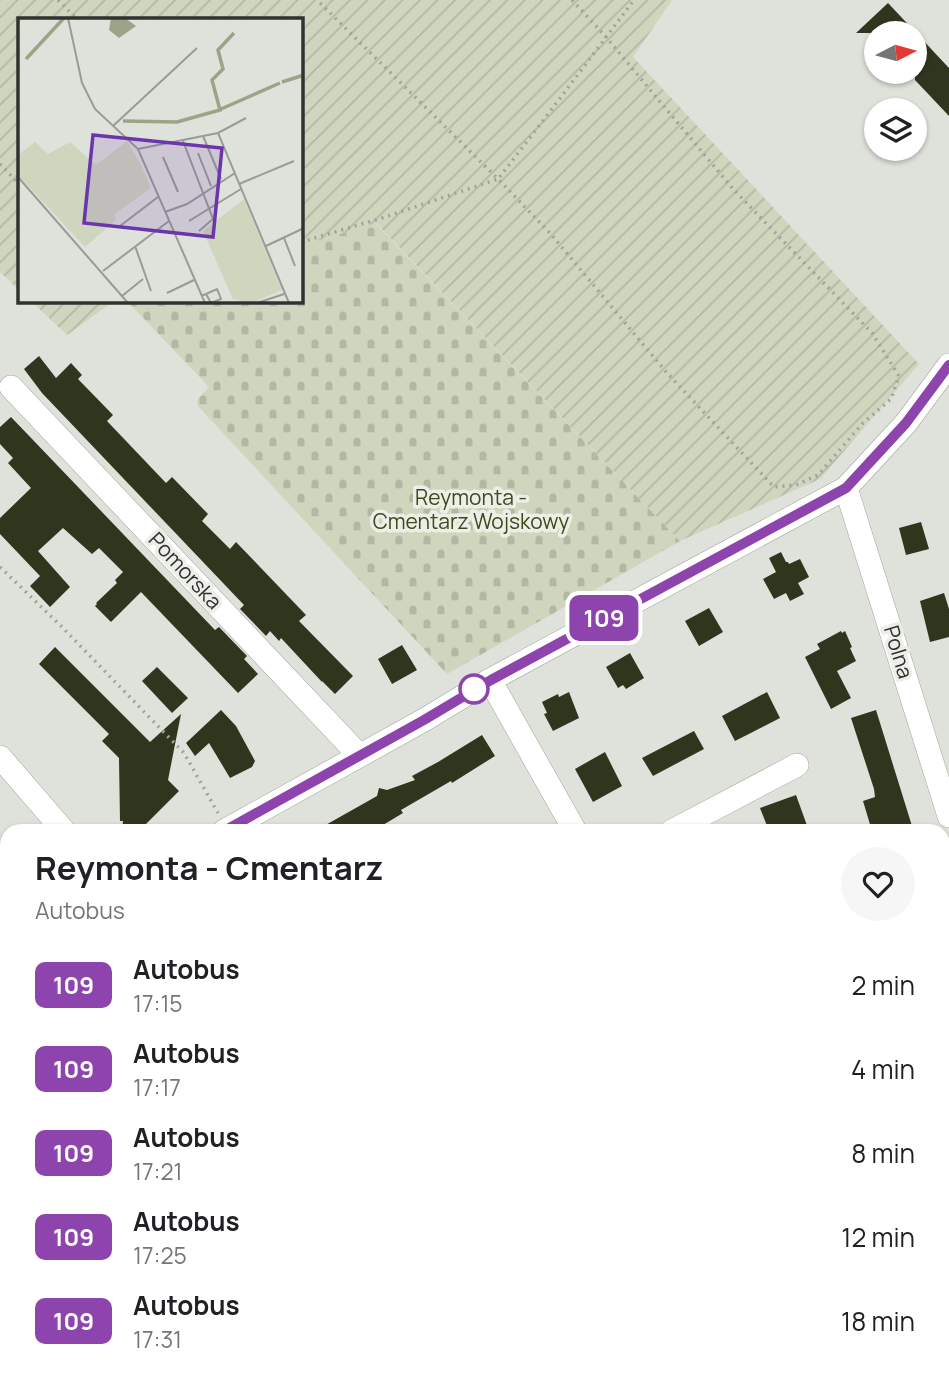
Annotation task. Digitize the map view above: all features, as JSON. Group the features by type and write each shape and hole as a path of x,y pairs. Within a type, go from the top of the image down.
{"street":[{"path":"236,824 491,680 846,488 906,423 949,365"},
{"name":"Pomorska","path":"10,387 359,755"},
{"name":"Polna","path":"846,488 949,816"},
{"path":"491,680 571,824"},
{"path":"0,757 58,824"},
{"path":"685,824 797,765"}],"path":[{"path":"58,0 76,18"},
{"path":"317,0 549,232 667,373 774,487 796,485 818,475 863,423 891,399 898,376 872,333 733,189 572,0"},
{"path":"303,241 498,179 634,0"},
{"path":"0,164 18,183"},
{"path":"0,567 61,626 184,754 222,824"}],"green space":[{"path":"0,0 672,0 633,57 919,364 820,479 680,541 376,223 303,245 303,18 18,18 18,289 0,272"},
{"name":"Reymonta - Cmentarz Wojskowy","path":"375,223 680,541 447,674 198,406 197,400 209,387 129,303 303,303 303,245"},
{"path":"33,303 111,303 67,335"}],"building":[{"path":"888,3 905,21 869,21"},
{"path":"928,46 949,68 949,116 919,84 928,84"},
{"path":"39,356 56,378 71,363 82,375 78,379 113,415 107,421 166,483 172,477 208,514 202,521 230,549 236,542 306,615 299,621 353,676 335,694 281,638 279,641 270,631 266,636 240,609 244,605 42,393 24,369"},
{"path":"11,417 215,630 219,627 247,656 244,659 258,674 238,693 141,592 111,622 95,606 117,583 115,580 123,572 99,548 92,554 63,528 38,551 70,587 50,607 30,586 40,576 0,534 0,518 31,488 8,463 13,458 0,444 0,427"},
{"path":"921,522 929,549 906,555 899,528"},
{"path":"781,552 789,564 800,559 809,577 798,583 804,594 790,601 786,593 774,599 763,579 776,572 769,558"},
{"path":"944,593 949,609 949,637 930,642 920,601"},
{"path":"709,608 723,632 699,646 685,621"},
{"path":"845,631 856,661 837,671 851,698 831,709 805,657 820,649 817,644"},
{"path":"402,645 417,670 392,684 378,659"},
{"path":"55,647 150,742 181,714 168,780 179,791 146,824 123,824 123,821 120,821 119,758 102,741 109,734 39,664"},
{"path":"630,653 644,678 626,689 623,685 618,688 606,667"},
{"path":"157,667 188,698 172,713 142,681"},
{"path":"569,692 579,718 553,731 544,714 547,713 542,702"},
{"path":"767,692 780,718 735,741 722,716"},
{"path":"221,710 236,726 255,761 252,767 230,778 209,743 195,756 186,743"},
{"path":"876,710 911,824 870,824 863,801 875,797 874,789 851,718"},
{"path":"694,731 704,749 653,776 642,758"},
{"path":"482,735 495,756 401,810 403,813 385,824 327,824 377,796 379,788 387,790 415,780 412,776"},
{"path":"605,752 622,786 593,802 575,769"},
{"path":"796,795 806,824 766,824 760,808"}],"bus line":[{"name":"109","path":"236,824 491,680 846,488 906,423 949,365"}]}
